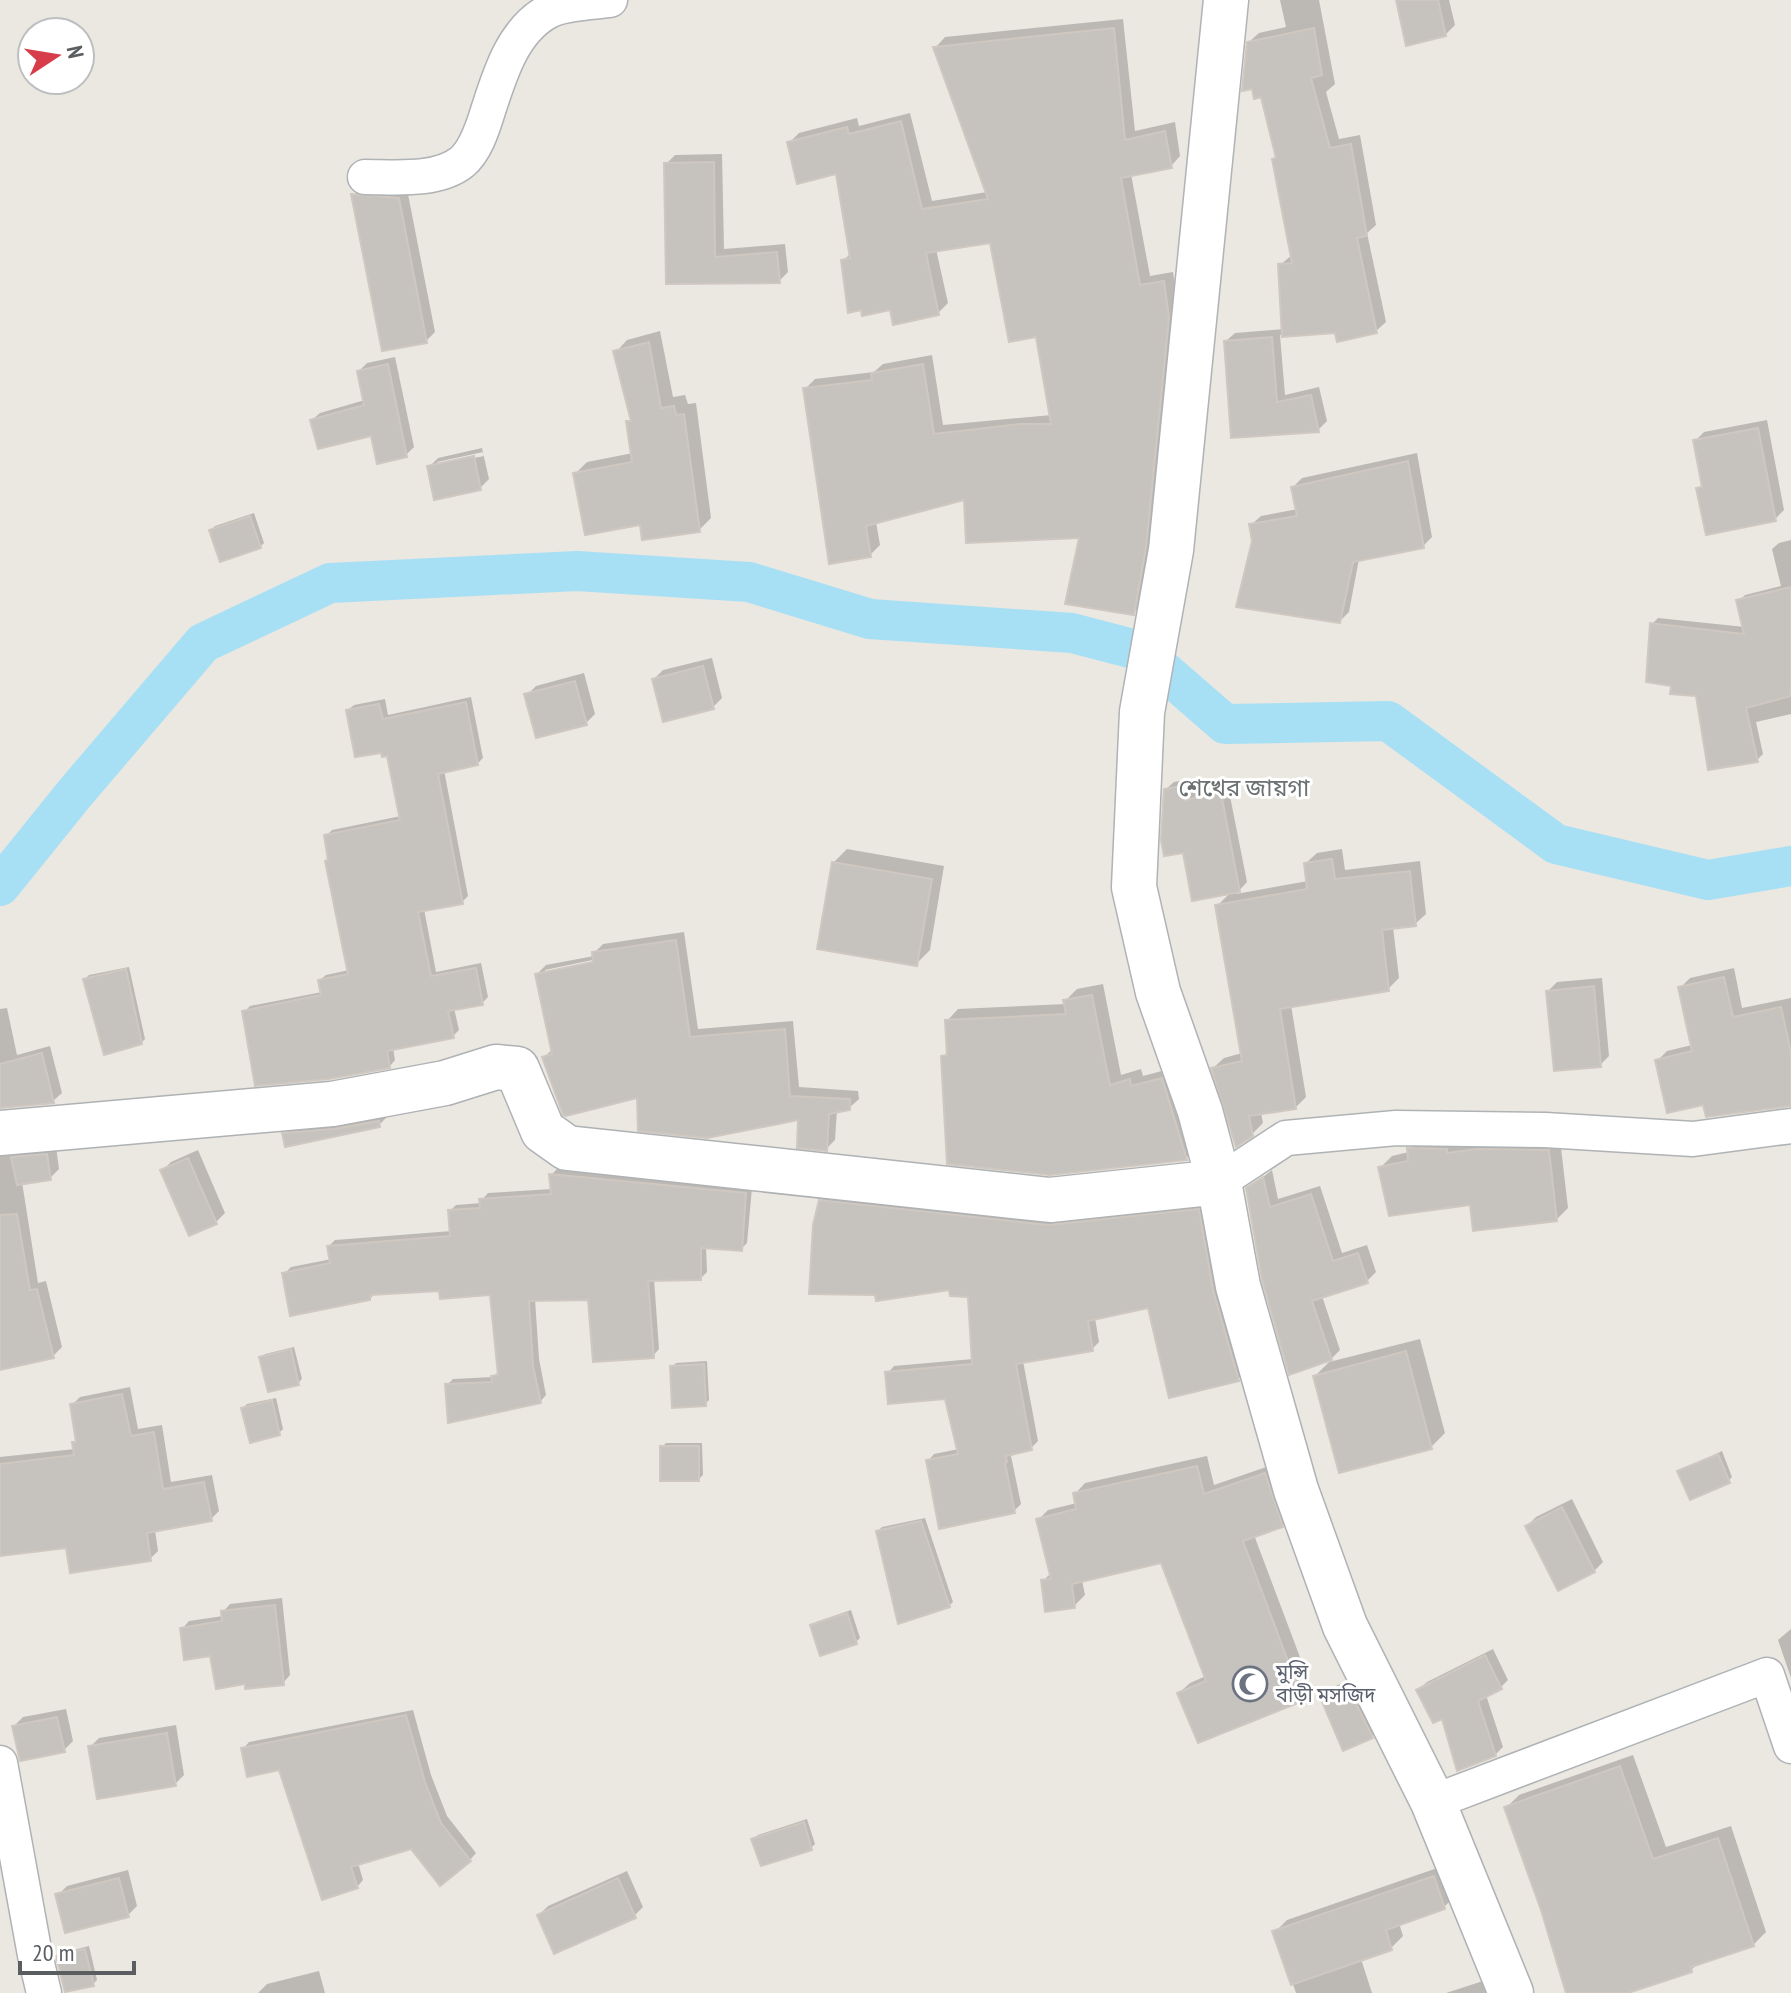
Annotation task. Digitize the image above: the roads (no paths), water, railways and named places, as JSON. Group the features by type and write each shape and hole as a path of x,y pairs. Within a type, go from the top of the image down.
{"main road":[{"path":"1226,0 1171,550 1142,712 1134,887 1158,992 1200,1111 1219,1182 1238,1286 1296,1490 1345,1626 1433,1802 1511,1993"},
{"path":"0,1133 332,1104 445,1083 496,1067 517,1069 543,1131 567,1148 1050,1200 1219,1182"}],"street":[{"path":"365,177 409,177 438,173 462,162 480,136 502,68 523,34 550,10 610,0"},
{"path":"1219,1182 1286,1138 1396,1128 1545,1130 1693,1139 1791,1126"},
{"path":"1433,1802 1767,1675 1791,1746"},
{"path":"0,1763 44,1993"}],"waterway":[{"path":"0,886 203,643 330,583 577,571 749,582 870,619 1072,633 1141,651 1225,724 1388,721 1556,844 1708,880 1791,866"}],"place":[{"name":"মুন্সি বাড়ী মসজিদ","path":"1250,1684"}],"district":[{"name":"শেখের জায়গা","path":"1244,788"}]}
